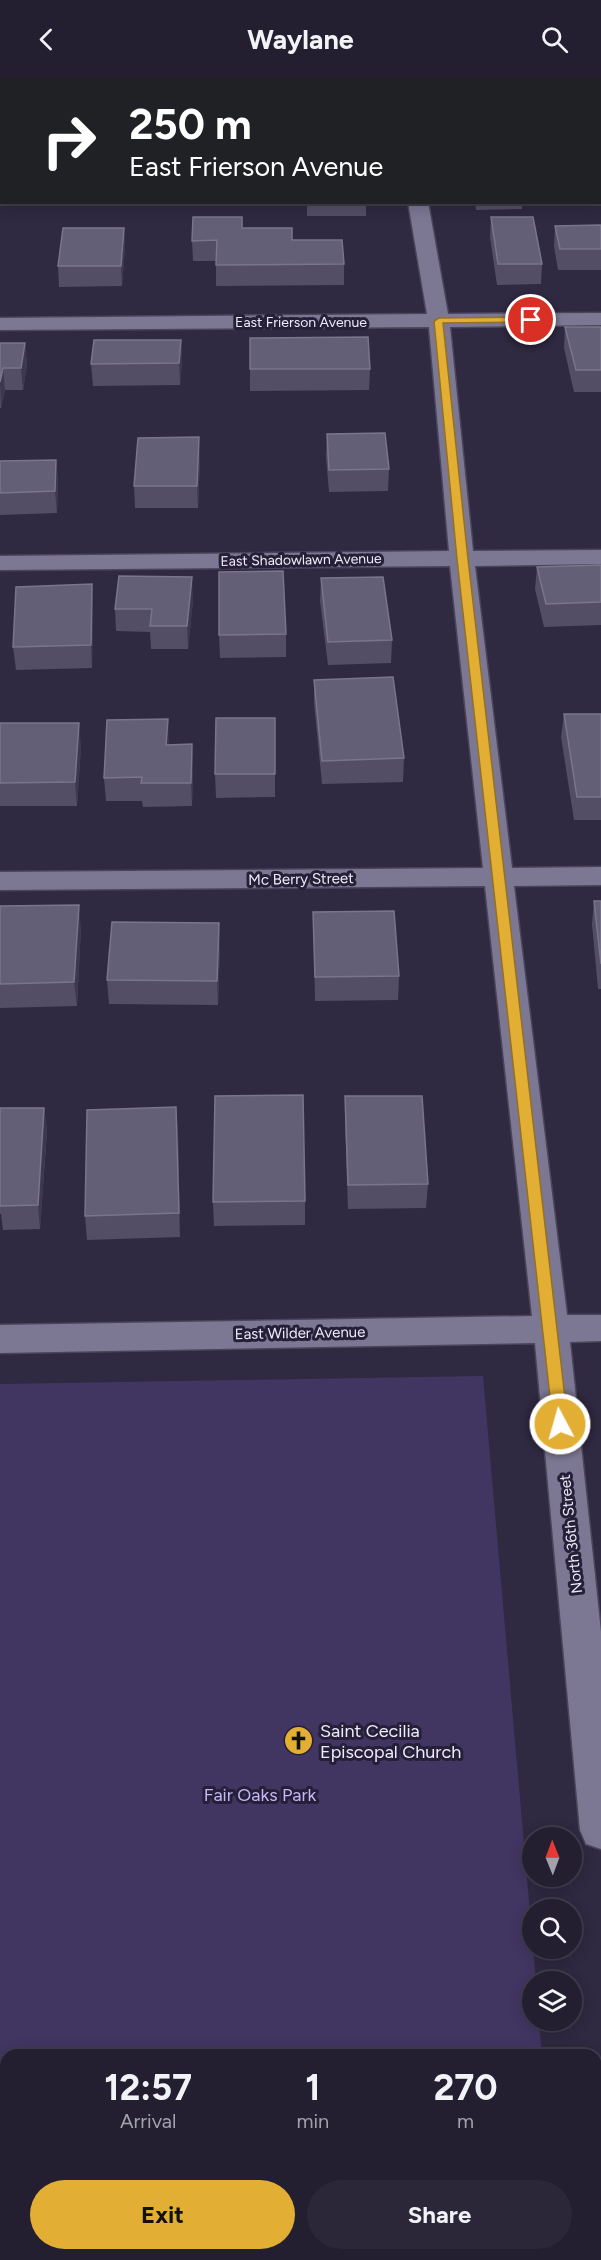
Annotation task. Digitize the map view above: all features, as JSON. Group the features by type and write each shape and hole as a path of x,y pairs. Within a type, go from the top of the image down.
{"street":[{"name":"North 36th Street","path":"418,204 439,321 462,559 551,1328 601,1830"},
{"name":"East Frierson Avenue","path":"0,324 601,319"},
{"name":"East Shadowlawn Avenue","path":"0,563 601,557"},
{"name":"Mc Berry Street","path":"0,881 601,876"},
{"name":"East Wilder Avenue","path":"0,1339 601,1328"}],"green space":[{"name":"Fair Oaks Park","path":"483,1376 523,1827 522,1887 528,1887 529,1899 522,1899 522,1959 534,1959 535,1971 522,1971 522,2031 540,2031 541,2049 0,2049 0,1384"}],"building":[{"path":"193,217 242,217 242,228 292,228 292,240 342,240 344,264 216,265 217,240 192,241"},
{"path":"491,217 533,217 542,264 498,264"},
{"path":"601,225 601,249 560,249 555,226"},
{"path":"63,228 124,228 121,266 58,266"},
{"path":"565,327 601,327 601,370 576,370"},
{"path":"368,337 370,369 250,369 250,338"},
{"path":"94,340 181,340 179,363 91,364"},
{"path":"0,343 25,343 21,368 3,368 0,382"},
{"path":"385,433 389,469 329,470 327,434"},
{"path":"199,437 197,486 134,486 138,438"},
{"path":"56,460 55,491 0,493 0,461"},
{"path":"601,565 601,602 546,604 537,567"},
{"path":"283,571 286,634 219,635 219,572"},
{"path":"119,576 192,577 187,626 150,626 152,609 115,609"},
{"path":"383,577 392,640 328,642 321,578"},
{"path":"92,584 91,645 13,647 16,587"},
{"path":"393,677 404,758 322,761 314,680"},
{"path":"564,714 601,714 601,797 577,797"},
{"path":"216,718 275,718 275,774 215,774"},
{"path":"168,719 166,745 192,744 191,783 141,783 142,777 104,778 107,720"},
{"path":"0,723 79,723 75,782 0,783"},
{"path":"594,901 601,901 601,964"},
{"path":"79,905 74,982 0,984 0,906"},
{"path":"394,911 399,976 315,977 313,912"},
{"path":"112,922 219,923 217,981 107,980"},
{"path":"303,1095 305,1201 213,1202 215,1096"},
{"path":"345,1096 422,1096 428,1184 348,1185"},
{"path":"176,1107 179,1213 85,1216 87,1110"},
{"path":"0,1108 44,1108 38,1205 0,1206"}],"place":[{"name":"Saint Cecilia Episcopal Church","path":"299,1741"}],"route":[{"path":"531,320 439,321 462,559 551,1328 560,1424"}]}
